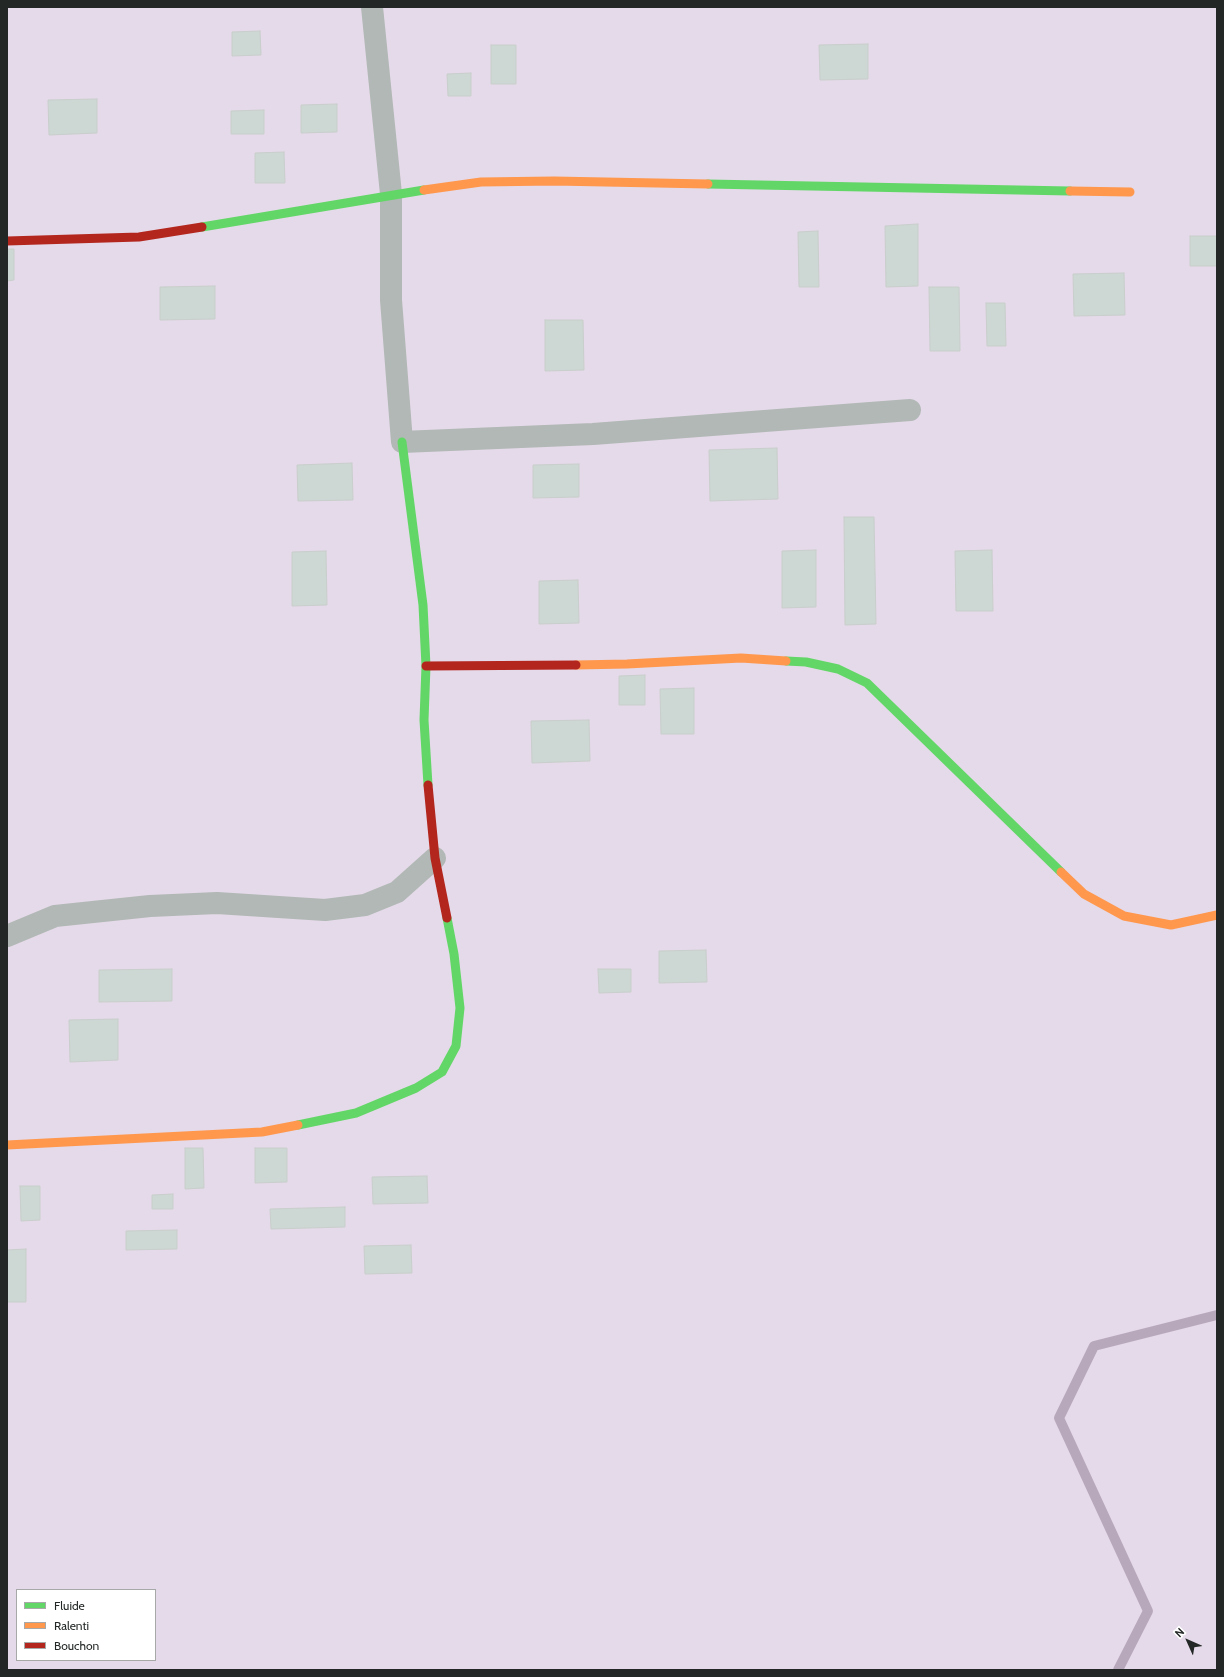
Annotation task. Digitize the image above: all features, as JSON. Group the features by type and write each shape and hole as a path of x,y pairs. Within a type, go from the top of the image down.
{"street":[{"path":"7,1145 262,1132 356,1113 416,1088 442,1072 456,1046 460,1008 454,954 435,858 430,811 424,720 426,666 423,605 402,442 392,300 391,194 372,7"},
{"path":"7,241 138,237 212,226 391,194 481,182 554,181 1130,192"},
{"path":"402,442 593,434 910,410"},
{"path":"426,666 627,664 741,658 806,662 838,669 867,683 1084,894 1124,916 1171,925 1217,915"},
{"path":"7,936 55,916 150,906 217,903 325,910 365,905 396,892 435,858"}],"shaded area":[{"path":"7,7 1217,7 1217,1670 7,1670"}],"building":[{"path":"260,31 261,55 232,56 232,32"},
{"path":"868,44 868,79 820,80 819,45"},
{"path":"491,45 516,45 516,84 491,84"},
{"path":"471,73 471,96 448,96 447,74"},
{"path":"97,99 97,133 49,135 48,100"},
{"path":"337,104 337,132 301,133 301,105"},
{"path":"264,110 264,134 231,134 231,111"},
{"path":"284,152 285,183 255,183 255,153"},
{"path":"918,224 918,286 886,287 885,226"},
{"path":"818,231 819,287 799,287 798,232"},
{"path":"1190,236 1217,236 1217,266 1190,266"},
{"path":"7,249 14,249 14,280 7,281"},
{"path":"1124,273 1125,315 1074,316 1073,274"},
{"path":"215,286 215,319 160,320 160,287"},
{"path":"929,287 959,287 960,351 930,351"},
{"path":"986,303 1005,303 1006,346 987,346"},
{"path":"545,320 583,320 584,370 545,371"},
{"path":"777,448 778,499 710,501 709,450"},
{"path":"352,463 353,500 298,501 297,465"},
{"path":"579,464 579,497 533,498 533,465"},
{"path":"844,517 874,517 876,624 845,625"},
{"path":"816,550 816,607 782,608 782,551"},
{"path":"992,550 993,611 956,611 955,551"},
{"path":"326,551 327,605 292,606 292,552"},
{"path":"578,580 579,623 539,624 539,581"},
{"path":"645,675 645,705 619,705 619,676"},
{"path":"694,688 694,734 661,734 660,689"},
{"path":"589,720 590,761 532,763 531,721"},
{"path":"706,950 707,982 659,983 659,951"},
{"path":"172,969 172,1001 99,1002 99,970"},
{"path":"598,969 631,969 631,992 599,993"},
{"path":"118,1019 118,1060 70,1062 69,1020"},
{"path":"185,1148 203,1148 204,1188 185,1189"},
{"path":"255,1148 287,1148 287,1182 255,1183"},
{"path":"427,1176 428,1203 373,1204 372,1177"},
{"path":"20,1186 40,1186 40,1220 21,1221"},
{"path":"173,1194 173,1209 152,1209 152,1195"},
{"path":"345,1207 345,1227 271,1229 270,1209"},
{"path":"177,1230 177,1249 126,1250 126,1231"},
{"path":"411,1245 412,1273 365,1274 364,1246"},
{"path":"26,1249 26,1302 7,1302 7,1250"}],"waterway":[{"path":"1118,1670 1148,1611 1059,1418 1094,1346 1217,1315"}],"traffic: fast":[{"path":"708,184 1070,191"},
{"path":"202,227 424,190"},
{"path":"402,442 423,605 426,666 424,720 428,785"},
{"path":"786,661 806,662 838,669 867,683 1061,872"},
{"path":"298,1125 356,1113 416,1088 442,1072 456,1046 460,1008 454,954 447,918"}],"traffic: slow":[{"path":"424,190 481,182 554,181 708,184"},
{"path":"1070,191 1130,192"},
{"path":"576,665 741,658 786,661"},
{"path":"1061,872 1084,894 1124,916 1171,925 1217,915"},
{"path":"7,1145 262,1132 298,1125"}],"traffic: jam":[{"path":"7,241 139,237 202,227"},
{"path":"426,666 576,665"},
{"path":"428,785 435,858 447,918"}]}
